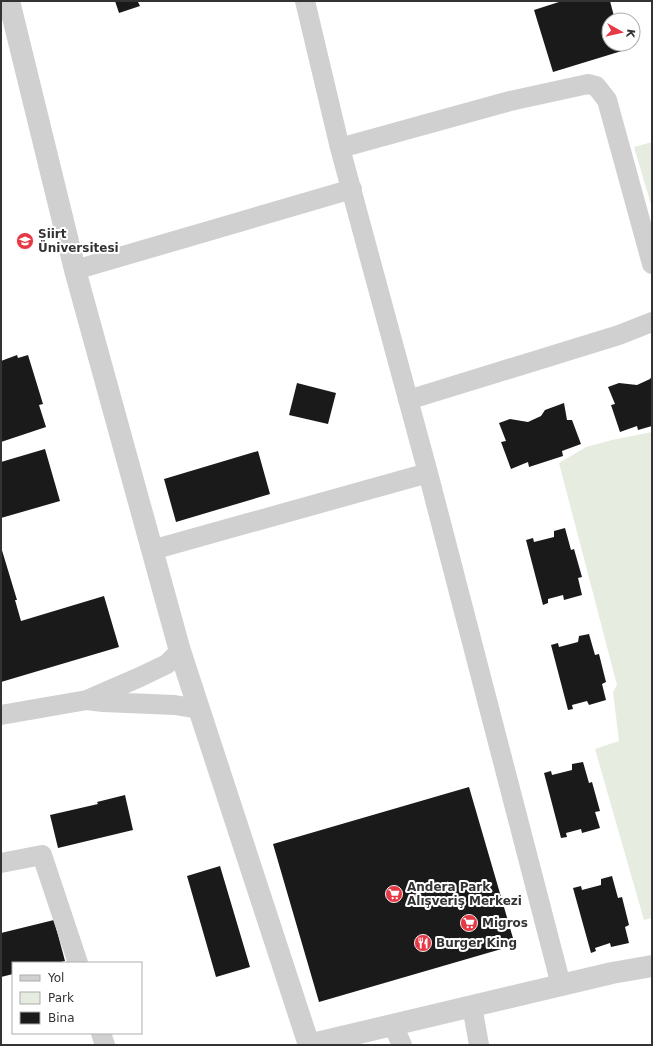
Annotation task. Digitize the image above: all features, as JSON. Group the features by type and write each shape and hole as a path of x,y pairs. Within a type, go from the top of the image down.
{"street":[{"path":"9,1 75,270 180,651 308,1045 612,973 652,966"},
{"path":"305,1 340,148 428,473 561,985"},
{"path":"340,148 510,102 588,84 596,86 607,100 652,264"},
{"path":"75,270 352,190"},
{"path":"408,400 619,335 652,322"},
{"path":"152,550 428,473"},
{"path":"1,715 88,700 167,664 180,651"},
{"path":"88,700 175,705 199,709"},
{"path":"1,863 42,855 78,962"},
{"path":"472,1006 479,1045"},
{"path":"393,1025 402,1045"},
{"path":"101,1034 105,1045"}],"green space":[{"path":"652,142 652,208 634,147"},
{"path":"652,432 652,918 644,920 595,749 619,741 613,692 617,685 559,463 586,447"}],"building":[{"path":"115,1 141,1 138,2 140,6 119,13"},
{"path":"562,1 610,1 613,12 601,12 601,52 618,52 553,72 534,10"},
{"path":"17,355 18,358 28,355 43,404 39,405 46,427 1,442 1,361"},
{"path":"652,376 652,426 638,430 637,426 620,432 611,405 615,404 608,387 619,383 637,385 650,379"},
{"path":"297,383 336,393 328,424 289,415"},
{"path":"564,403 567,420 572,420 581,444 562,451 563,456 529,467 528,462 511,469 501,442 506,441 499,423 510,419 528,422 541,416 545,410"},
{"path":"45,449 60,501 1,518 1,462"},
{"path":"258,451 270,494 176,522 164,479"},
{"path":"565,528 571,550 574,549 582,577 578,578 582,595 564,600 563,595 548,599 548,603 543,605 526,540 533,538 534,542 554,537 554,531"},
{"path":"1,547 17,600 15,600 21,621 104,596 119,647 1,682"},
{"path":"589,634 595,655 599,654 606,682 602,684 606,700 589,705 587,701 572,705 573,709 568,710 551,645 558,643 559,647 578,642 579,636"},
{"path":"583,762 589,783 592,782 600,811 595,812 600,828 582,833 581,829 566,833 567,837 561,838 544,773 551,771 552,775 572,770 572,764"},
{"name":"Andera Park Alışveriş Merkezi","path":"469,787 515,945 319,1002 273,844"},
{"path":"125,795 133,830 58,848 50,815 98,804 97,802"},
{"path":"220,866 250,967 216,977 187,876"},
{"path":"612,876 618,898 622,897 629,925 625,927 629,943 611,947 610,943 595,948 596,951 591,953 573,888 581,886 582,890 601,885 601,879"},
{"path":"54,920 65,961 12,962 12,974 1,977 1,933"}],"place":[{"name":"Siirt Üniversitesi","path":"25,241"},
{"name":"Andera Park Alışveriş Merkezi","path":"394,894"},
{"name":"Migros","path":"469,923"},
{"name":"Burger King","path":"423,943"}]}
